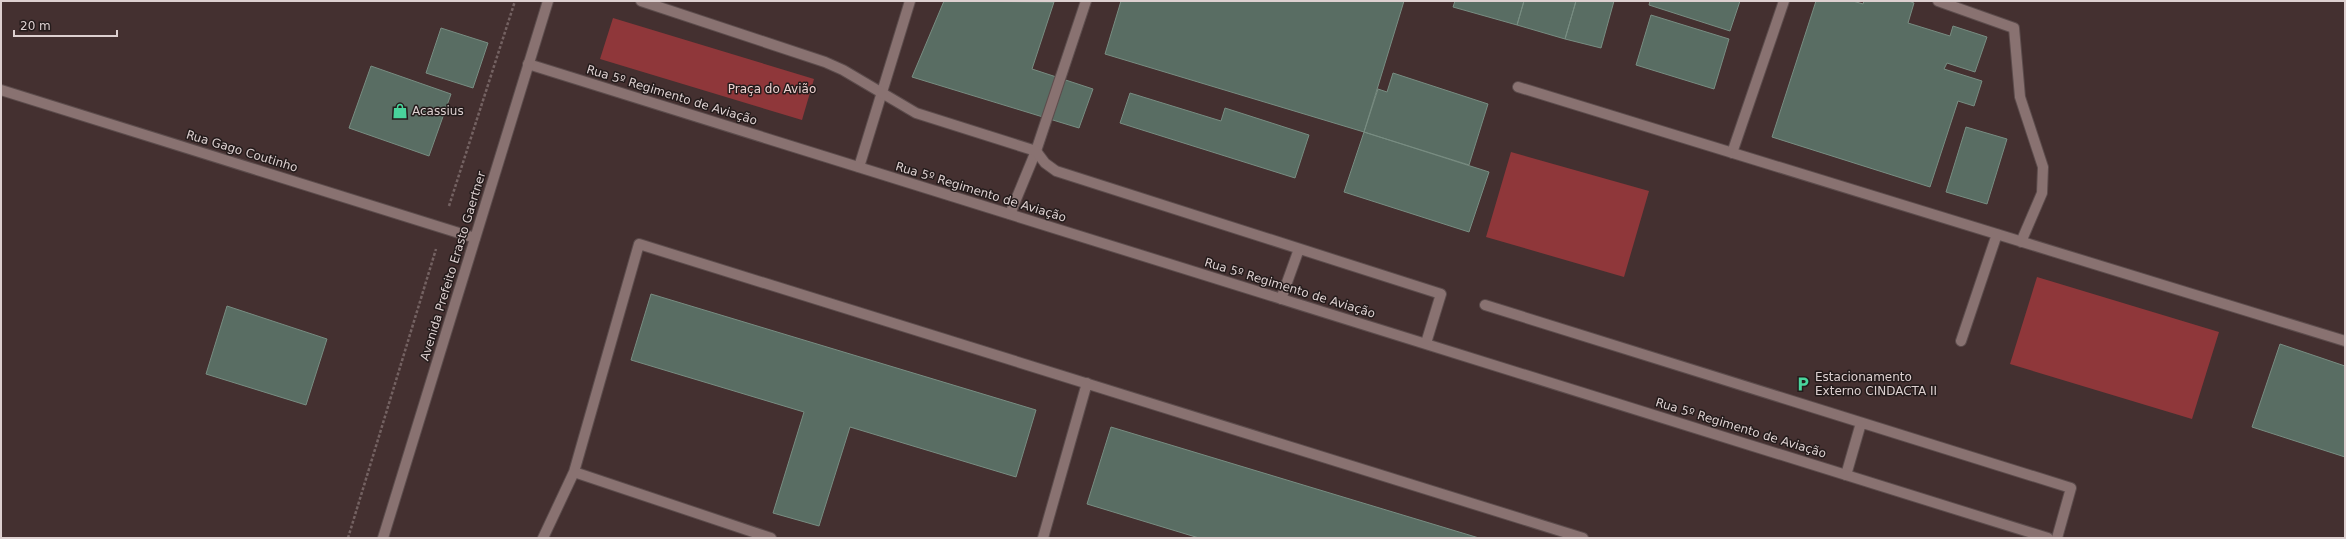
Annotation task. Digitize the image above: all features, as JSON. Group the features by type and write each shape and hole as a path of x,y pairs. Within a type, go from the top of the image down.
{"street":[{"name":"Avenida Prefeito Erasto Gaertner","path":"382,538 548,1"},
{"path":"642,1 825,62 844,70 916,113 1036,151 1045,163 1056,171 1441,294 1426,344"},
{"path":"860,167 881,93 910,1"},
{"path":"1010,214 1036,151 1086,1"},
{"path":"1732,153 1784,1"},
{"path":"1938,1 2014,28 2020,97 2043,167 2042,193 2021,242"},
{"name":"Rua 5º Regimento de Aviação","path":"528,64 2048,538"},
{"path":"1518,87 2345,341"},
{"name":"Rua Gago Coutinho","path":"1,90 475,238"},
{"path":"1961,341 1997,234"},
{"path":"543,538 574,472 639,244 1583,538"},
{"path":"1281,299 1299,249"},
{"path":"1486,305 2071,488 2057,538"},
{"path":"1043,538 1087,383"},
{"path":"1846,475 1861,423"},
{"path":"574,472 771,538"}],"path":[{"path":"463,164 515,1"},
{"path":"348,538 422,291"}],"green space":[{"name":"Praça do Avião","path":"613,18 814,79 802,120 600,59"},
{"path":"1511,152 1649,191 1624,277 1486,237"},
{"path":"2037,277 2219,332 2192,419 2010,364"}],"building":[{"path":"944,1 1054,2 1032,69 1093,89 1079,128 912,77"},
{"path":"1121,1 1404,1 1364,132 1105,54"},
{"path":"1455,1 1524,1 1517,25 1453,7"},
{"path":"1524,1 1576,1 1565,39 1517,25"},
{"path":"1576,1 1614,1 1601,48 1565,39"},
{"path":"1650,1 1740,1 1730,31 1649,5"},
{"path":"1816,1 1853,1 1863,4 1864,1 1909,1 1914,3 1908,23 1950,36 1953,26 1987,37 1975,72 1947,63 1944,69 1982,81 1974,106 1958,101 1930,187 1772,137"},
{"path":"1651,15 1729,39 1714,89 1636,65"},
{"path":"441,28 488,43 473,88 426,73"},
{"name":"Acassius","path":"371,66 451,94 429,156 349,128"},
{"path":"1393,73 1488,104 1469,165 1364,132 1378,89 1387,92"},
{"path":"1130,93 1221,121 1225,108 1309,135 1295,178 1120,123"},
{"path":"1966,127 2007,139 1987,204 1946,192"},
{"path":"1364,132 1489,172 1469,232 1344,192"},
{"path":"651,294 1036,410 1016,477 850,427 819,526 773,513 804,412 631,360"},
{"path":"227,306 327,339 306,405 206,374"},
{"path":"2280,344 2345,366 2345,457 2252,427"},
{"path":"1111,427 1479,538 1199,538 1087,504"}],"place":[{"name":"Acassius","path":"400,111"},
{"name":"Estacionamento Externo CINDACTA II","path":"1803,384"}]}
